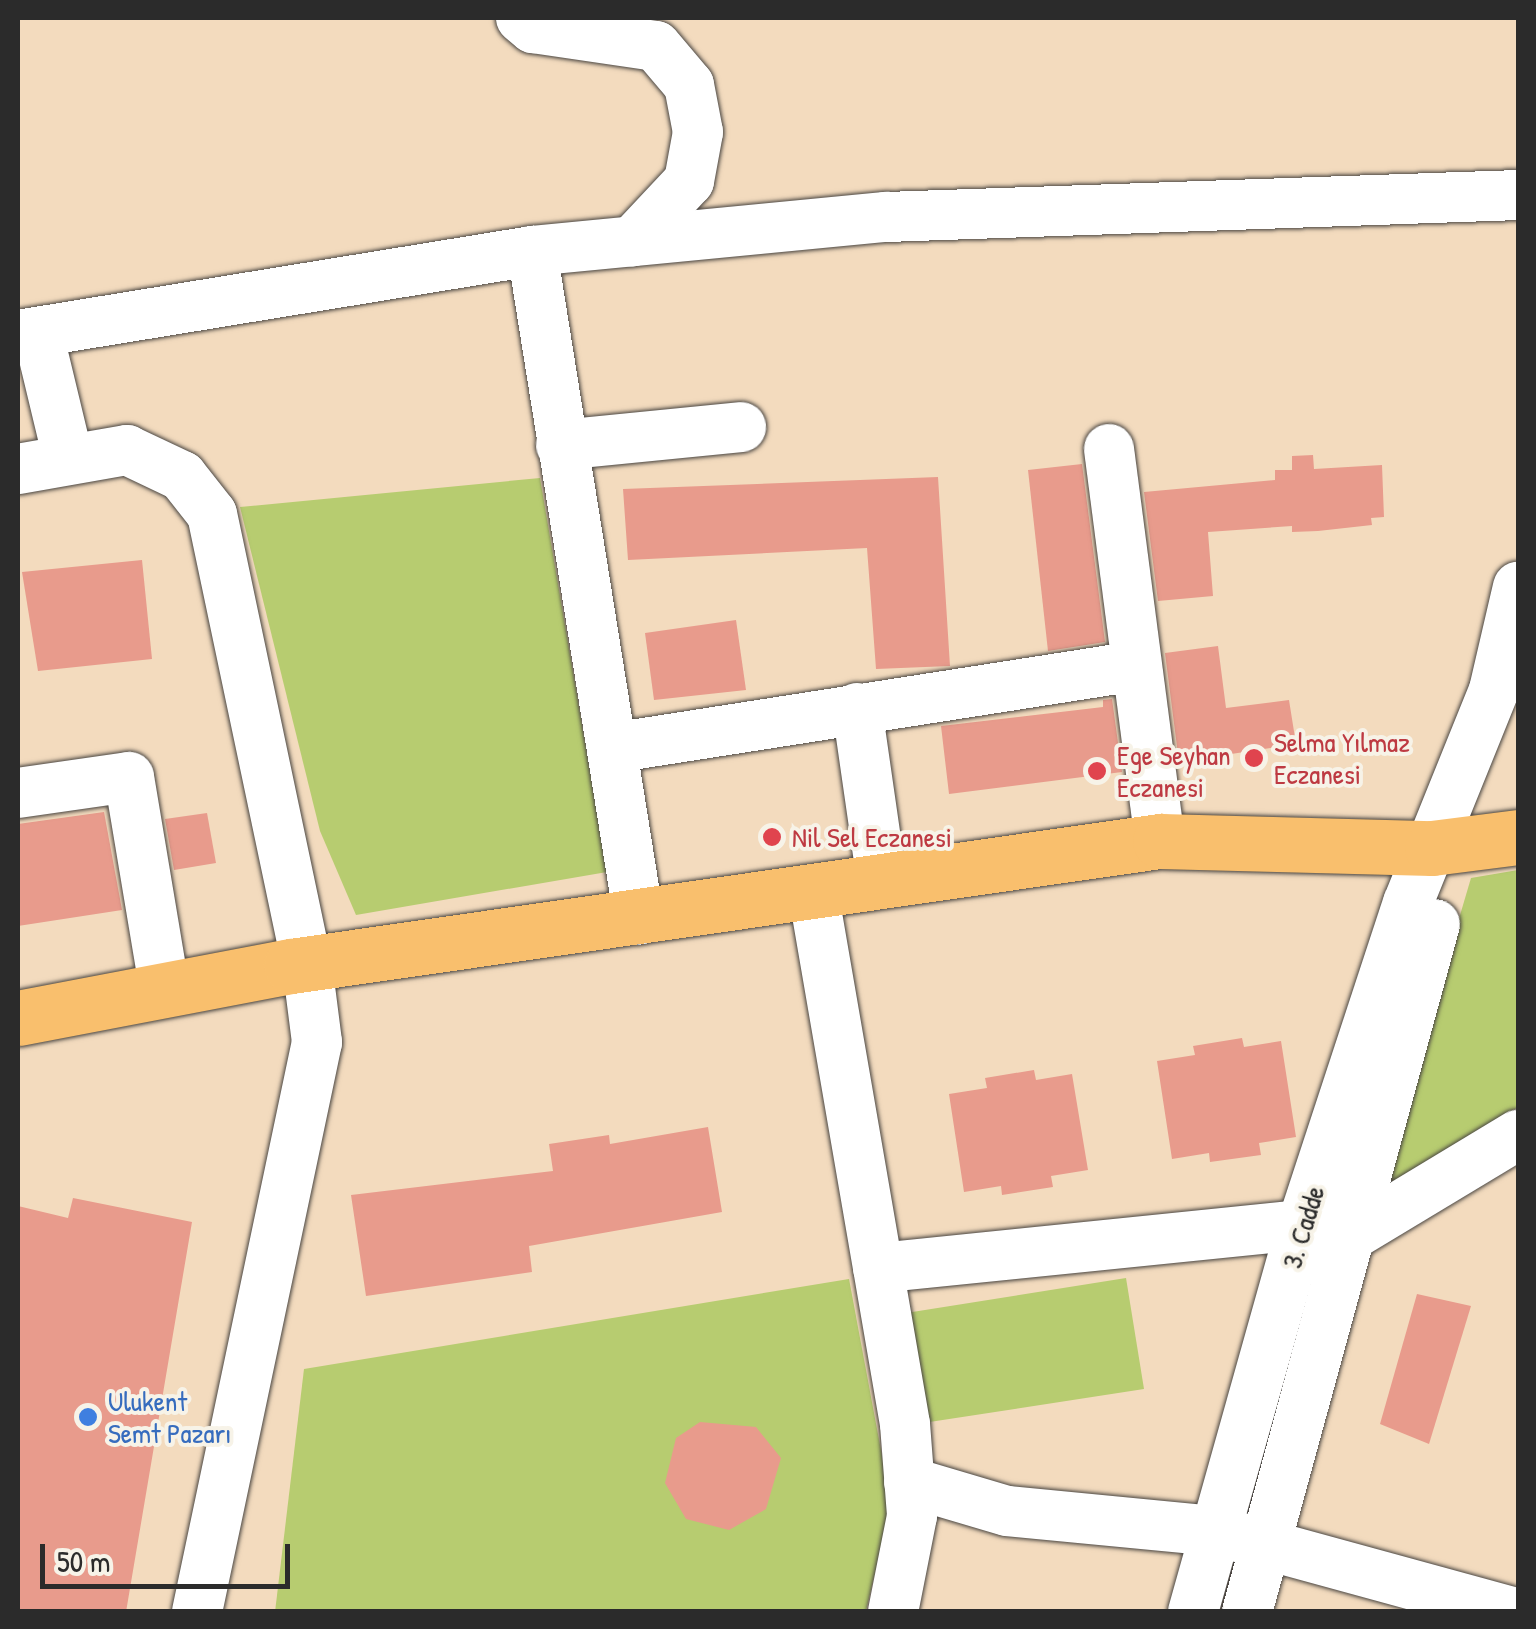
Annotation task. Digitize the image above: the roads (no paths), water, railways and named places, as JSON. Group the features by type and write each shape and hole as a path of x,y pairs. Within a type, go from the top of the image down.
{"main road":[{"path":"18,1018 164,987 307,964 639,920 1160,840 1432,848 1518,837"}],"street":[{"path":"521,18 533,28 656,46 689,85 698,132 689,182 632,242"},
{"path":"68,458 28,334 532,251 886,216 1518,195"},
{"path":"532,251 639,920"},
{"path":"561,445 741,427"},
{"path":"1109,449 1160,840"},
{"path":"18,469 128,450 182,476 212,514 307,964 317,1042 197,1612"},
{"name":"3. Cadde","path":"1193,1612 1216,1530 1325,1232 1432,848 1494,690 1518,588"},
{"path":"612,748 1136,666"},
{"path":"857,708 882,881"},
{"path":"18,793 129,777 164,987"},
{"path":"813,891 878,1268 909,1482 912,1516 893,1612"},
{"path":"878,1268 1325,1232 1518,1135"},
{"name":"3. Cadde","path":"1247,1612 1266,1544 1325,1232"},
{"path":"909,1482 1007,1511 1216,1530 1512,1612"}],"place":[{"name":"Selma Yılmaz Eczanesi","path":"1254,758"},
{"name":"Ege Seyhan Eczanesi","path":"1097,771"},
{"name":"Nil Sel Eczanesi","path":"772,837"},
{"name":"Ulukent Semt Pazarı","path":"88,1417"}]}
